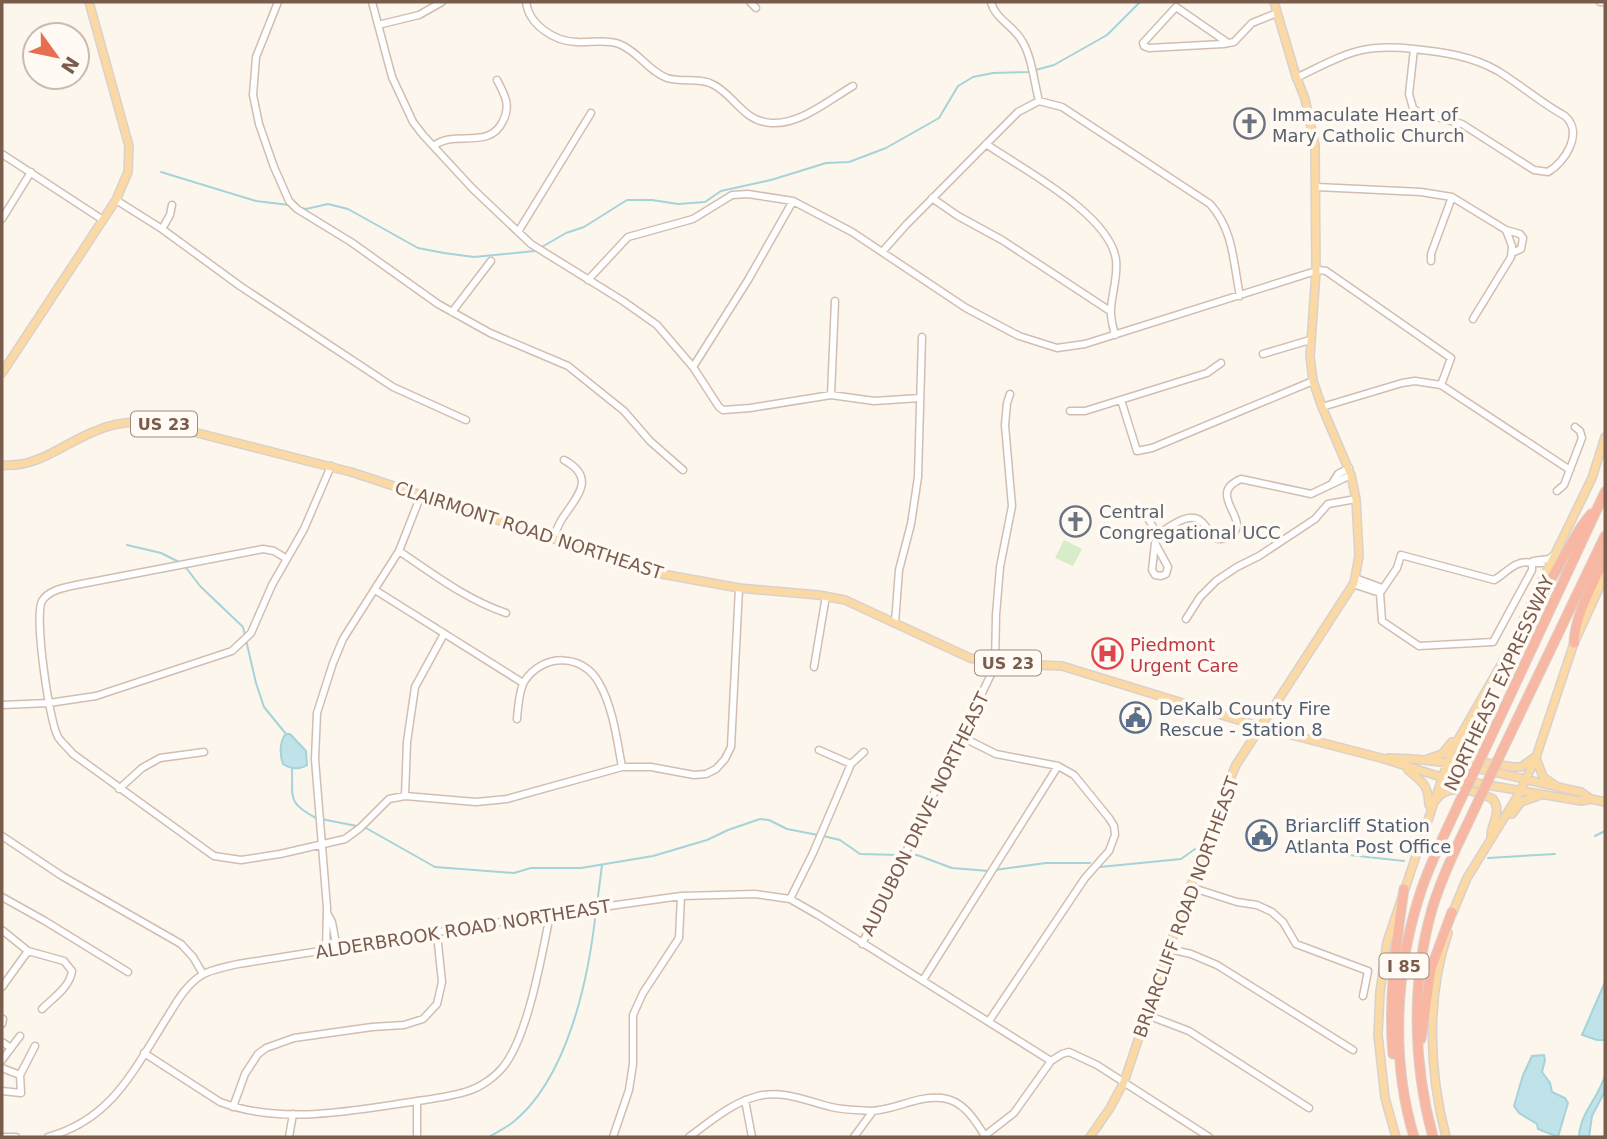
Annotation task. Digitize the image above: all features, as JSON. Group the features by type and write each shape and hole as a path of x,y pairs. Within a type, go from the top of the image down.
{"highway":[{"name":"NORTHEAST EXPRESSWAY","path":"1414,1137 1401,1076 1398,1044 1406,949 1425,879 1605,492"},
{"path":"1503,663 1581,527 1601,502"},
{"name":"NORTHEAST EXPRESSWAY","path":"1433,1137 1424,1100 1418,1051 1419,986 1427,931 1443,879 1605,536"},
{"path":"1574,643 1583,611 1605,557"},
{"path":"1401,1076 1394,1063 1391,1012 1394,957 1404,889"},
{"path":"1418,1051 1432,970 1452,912"}],"main road":[{"path":"2,373 116,200 128,172 129,146 89,2"},
{"name":"BRIARCLIFF ROAD NORTHEAST","path":"1090,1137 1124,1082 1220,800 1237,765 1354,581 1359,556 1356,499 1350,471 1313,380 1310,340 1316,272 1317,187 1313,132 1275,2"},
{"name":"CLAIRMONT ROAD NORTHEAST","path":"2,465 36,462 95,431 116,424 162,424 331,466 662,574 739,588 826,596 854,603 963,656 996,663 1062,666 1261,727 1381,758 1441,777 1581,801 1592,799"},
{"path":"1396,1137 1382,1081 1378,1014 1387,942 1446,764 1503,663 1566,535 1592,478 1605,437"},
{"path":"1446,1137 1437,1104 1433,1025 1452,912 1466,878 1520,792 1536,757 1574,643 1605,575"},
{"path":"1423,760 1442,754 1457,733 1462,734"},
{"path":"1462,734 1465,738 1464,750 1475,761 1517,768 1536,757"},
{"path":"1536,757 1543,776 1557,787"},
{"name":"CLAIRMONT ROAD NORTHEAST","path":"1381,758 1446,764 1580,792 1605,802"},
{"path":"1405,767 1420,778 1427,790 1427,817"},
{"path":"1427,817 1439,795 1446,790 1490,797 1498,808 1490,829 1491,838"},
{"path":"1491,838 1498,834 1521,802 1544,795"}],"street":[{"path":"278,2 256,57 253,95 259,124 289,201 297,209 452,312 491,333 568,366 624,411 650,441 683,470"},
{"path":"373,2 392,77 413,122 473,189 531,244 657,325 693,367 723,410 798,402 831,395 874,401 920,398"},
{"path":"378,25 419,15 442,2"},
{"path":"526,2 527,9 544,32 572,42 618,44 629,49 646,65 665,77 707,82 716,86 727,93 747,116 757,121 789,121 853,86"},
{"path":"750,2 756,8"},
{"path":"991,2 995,14 1014,29 1025,46 1040,101"},
{"path":"1228,43 1176,7 1143,43 1149,48 1228,43 1234,42 1252,23 1277,12"},
{"path":"1296,78 1340,56 1384,46 1414,49 1448,53 1477,61 1496,69 1571,121 1573,138 1557,167 1548,172 1534,170 1462,124 1413,108 1409,94 1414,49"},
{"path":"434,146 440,142 475,139 494,134 507,110 507,100 497,80"},
{"path":"882,252 1018,112 1040,101 1049,102 1070,112 1210,204 1229,232 1240,296"},
{"path":"519,232 591,113"},
{"path":"986,144 1078,206 1103,231 1112,246 1115,258 1115,289 1110,311 1115,335"},
{"path":"2,153 103,220"},
{"path":"2,219 31,172"},
{"path":"1317,187 1420,192 1452,197 1506,230 1520,234 1523,238 1521,249 1512,253"},
{"path":"588,280 628,237 693,219 739,193 793,201 852,232 966,308 1019,336 1057,348 1085,344 1326,271 1451,358 1441,385"},
{"path":"1431,261 1431,254 1452,197"},
{"path":"932,198 1110,311"},
{"path":"116,200 393,387 466,420"},
{"path":"693,367 748,281 793,201"},
{"path":"162,229 172,205"},
{"path":"1472,319 1512,253 1513,246 1506,230"},
{"path":"452,312 491,261"},
{"path":"831,395 835,301"},
{"path":"895,624 899,570 913,515 918,477 922,337"},
{"path":"1263,354 1310,340"},
{"path":"1070,411 1085,411 1207,373 1221,363"},
{"path":"1121,400 1137,451 1152,448 1313,380"},
{"path":"1322,407 1402,383 1415,381 1441,385 1570,470"},
{"name":"AUDUBON DRIVE NORTHEAST","path":"862,944 996,663 1000,568 1012,506 1005,425 1010,394"},
{"path":"1557,491 1564,485 1582,438 1575,427"},
{"path":"553,539 560,523 579,496 582,485 578,471 564,460"},
{"path":"2,705 49,703 96,696 232,651 251,633 261,607 304,529 331,466"},
{"path":"1155,543 1168,567 1166,574 1161,576 1155,575 1152,570 1155,543 1158,535 1181,519 1192,516 1199,519 1216,538 1232,535 1237,529 1237,520 1226,492 1230,485 1241,479 1305,494 1318,491 1333,483 1338,474 1350,471"},
{"path":"326,951 327,914 315,759 317,713 332,663 343,639 399,551 421,495"},
{"path":"1186,619 1200,597 1216,581 1315,519 1328,504 1356,499"},
{"path":"1144,512 1158,535"},
{"path":"287,559 274,551 263,549 56,590 46,596 38,611 49,703 58,736 73,754 214,856 240,860 345,839 360,828 383,802 405,796 489,801 507,799 622,766 706,775 725,759 731,747 739,588"},
{"path":"399,551 448,585 506,613"},
{"path":"1543,561 1557,553"},
{"path":"1532,563 1532,570 1493,642 1419,646 1382,621 1381,590 1392,578 1401,555 1494,580 1512,566 1532,563 1541,558 1546,566 1546,573"},
{"path":"1354,581 1381,590"},
{"path":"375,590 523,683"},
{"path":"814,667 826,596"},
{"path":"405,796 407,742 415,687 444,635"},
{"path":"517,719 523,683 538,667 554,660 574,662 593,673 605,694 622,766"},
{"path":"962,737 996,754 1058,766 1074,775 1114,826 1113,844 1103,860 1086,878 989,1021"},
{"path":"819,750 851,764"},
{"path":"119,789 142,768 160,758 204,752"},
{"path":"864,752 851,764 790,899 1051,1061"},
{"path":"923,980 1058,766"},
{"path":"2,836 62,876 181,944 194,957 203,974 181,996 123,1088 104,1109 89,1120 48,1137"},
{"path":"1190,887 1237,902 1257,905 1272,912 1283,922 1296,943 1368,971 1363,996"},
{"name":"ALDERBROOK ROAD NORTHEAST","path":"203,974 238,964 681,896 739,893 790,899"},
{"path":"613,1137 634,1064 633,1015 643,993 679,938 681,896"},
{"path":"2,897 128,972"},
{"path":"327,914 332,922 337,949"},
{"path":"144,1054 198,1089 233,1107 293,1114 348,1111 470,1091 492,1078 513,1054 539,968 550,915"},
{"path":"2,930 29,951 64,961 72,971 65,987 42,1009"},
{"path":"233,1107 245,1074 258,1054 266,1048 294,1038 404,1025 423,1019 437,1004 440,995 442,968 437,934"},
{"path":"1169,949 1191,954 1217,965 1353,1050"},
{"path":"2,987 29,951"},
{"path":"1147,1014 1189,1031 1309,1108"},
{"path":"2,1060 20,1035"},
{"path":"2,1042 11,1048"},
{"path":"2,1091 21,1093 20,1075 35,1046"},
{"path":"690,1137 717,1116 745,1100 774,1094 835,1108 873,1111 923,1099 943,1098 953,1101 970,1113 984,1137 1014,1113 1051,1061 1062,1054 1076,1054 1209,1137"},
{"path":"2,1068 20,1075"},
{"path":"745,1100 752,1137"},
{"path":"416,1101 416,1137"},
{"path":"854,1137 873,1111"},
{"path":"289,1137 293,1114"},
{"path":"5,1137 16,1137"}],"green space":[{"path":"1064,540 1082,549 1073,566 1055,558"}],"water":[{"path":"286,734 290,734 306,751 307,765 295,768 283,764 281,749"},
{"path":"1605,982 1605,1040 1597,1040 1582,1035"},
{"path":"1544,1055 1542,1072 1550,1083 1552,1092 1565,1098 1568,1103 1558,1137 1538,1129 1537,1124 1519,1113 1514,1106 1532,1056"},
{"path":"1605,1075 1605,1091 1592,1116 1589,1137 1579,1137 1586,1112"}],"waterway":[{"path":"540,248 566,233 584,227 627,200 678,204 705,202 721,191 771,180 826,163 849,162 886,148 939,118 958,86 973,77 993,73 1028,72 1054,65 1107,35 1140,2"},
{"path":"161,172 256,201 289,205"},
{"path":"301,208 328,204 348,209 418,248 444,253 474,257 535,251"},
{"path":"127,545 161,553 179,562"},
{"path":"184,565 200,586 243,627 264,707 286,734"},
{"path":"292,769 292,793 296,804 316,818"},
{"path":"321,819 357,826"},
{"path":"366,828 435,867 514,873 531,868 581,868 653,856 707,840 760,819 769,820 787,829 818,835"},
{"path":"1595,836 1605,831"},
{"path":"823,836 840,840 860,854 900,855"},
{"path":"1100,867 1181,859 1195,849"},
{"path":"1294,849 1404,861"},
{"path":"1488,858 1555,854"},
{"path":"906,855 917,855 952,868 989,871"},
{"path":"995,870 1046,863 1090,863"},
{"path":"597,904 602,865"},
{"path":"489,1137 512,1123 531,1104 548,1081 561,1054 581,995 596,910"}],"place":[{"name":"Immaculate Heart of Mary Catholic Church","path":"1249,124"},
{"name":"Central Congregational UCC","path":"1076,521"},
{"name":"Piedmont Urgent Care","path":"1107,654"},
{"name":"DeKalb County Fire Rescue - Station 8","path":"1136,718"},
{"name":"Briarcliff Station Atlanta Post Office","path":"1262,835"}]}
